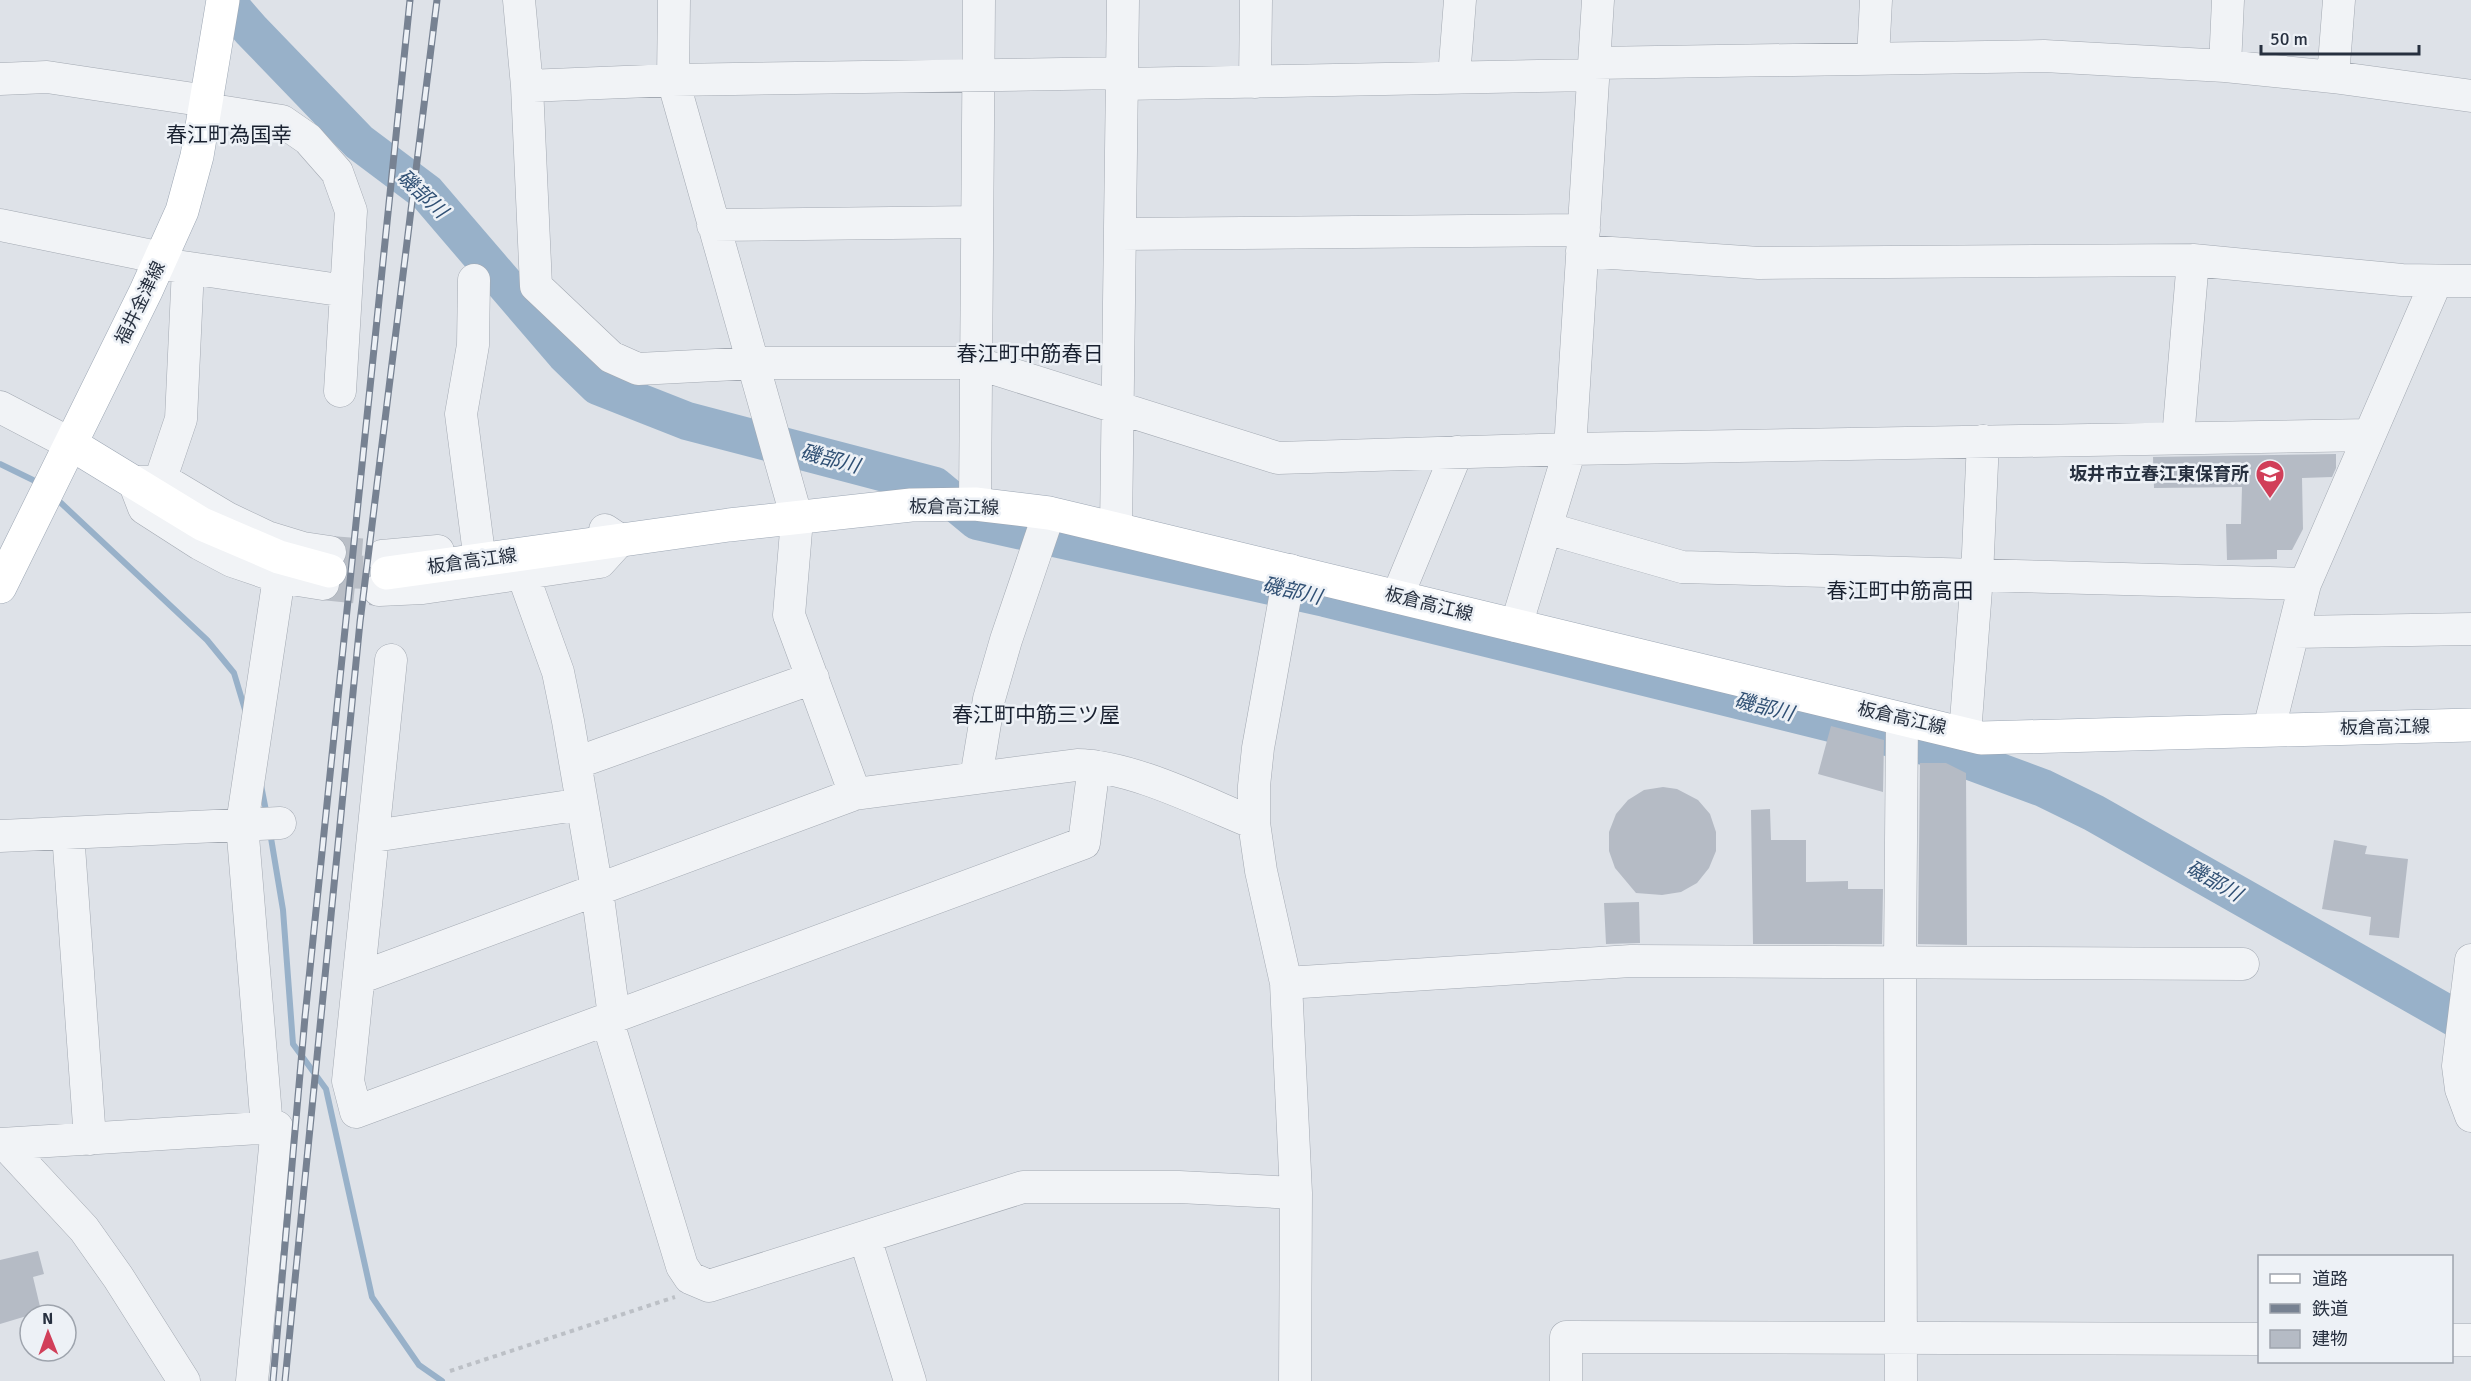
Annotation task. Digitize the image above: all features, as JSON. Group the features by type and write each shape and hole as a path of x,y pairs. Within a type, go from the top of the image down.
{"main road":[{"name":"福井金津線","path":"0,587 71,444 169,263 192,178 223,0"},
{"path":"71,444 147,481 202,524 239,542 279,558 328,569"},
{"name":"板倉高江線","path":"383,573 729,525 911,505 975,504 1049,513 1981,738 2471,725"}],"street":[{"path":"519,0 527,86 536,286 611,357 639,369 754,363 976,363 1278,458 1570,448 2369,435"},
{"path":"674,0 673,80 796,519 789,615 855,794"},
{"path":"975,504 979,0"},
{"path":"1116,529 1123,0"},
{"path":"1255,82 1256,0"},
{"path":"1454,77 1460,0"},
{"path":"1516,626 1570,448 1598,0"},
{"path":"1873,58 1876,0"},
{"path":"2225,66 2228,0"},
{"path":"2333,77 2339,0"},
{"path":"527,86 673,80 978,74 1255,82 1454,77 1873,58 2044,56 2225,66 2333,77 2471,96"},
{"path":"0,79 46,77 206,105 282,121 308,139 337,172 351,211 340,391"},
{"path":"713,225 977,222"},
{"path":"0,225 169,263 346,291"},
{"path":"1121,234 1583,240 1759,263 2193,260 2436,282 2471,281"},
{"path":"2178,438 2193,260"},
{"path":"169,263 181,419 147,481 144,508 200,544 232,561 279,577 328,569"},
{"path":"474,280 473,345 461,414 478,546"},
{"path":"2269,729 2306,584 2436,282"},
{"path":"0,407 71,444"},
{"path":"1965,734 1977,576 1983,441"},
{"path":"1398,597 1457,452"},
{"path":"976,778 989,699 1006,640 1049,513"},
{"path":"1546,528 1682,567 2306,584"},
{"path":"603,529 620,540 600,562 423,588 383,573 478,546 603,529"},
{"path":"1290,570 1258,748 1254,786 1254,823 1261,871 1286,983 1296,1193 1295,1381"},
{"path":"522,572 558,672 597,890 610,1018 682,1266 690,1278 709,1286 1023,1187 1179,1187 1296,1193"},
{"path":"267,1128 243,824 279,577"},
{"path":"2294,632 2471,629"},
{"path":"391,660 348,1081 356,1112 1084,843 1094,766"},
{"path":"576,764 813,678"},
{"path":"1901,1381 1902,719"},
{"path":"359,978 855,794 1077,765 1094,766 1122,771 1254,823"},
{"path":"374,836 582,804"},
{"path":"0,836 280,823"},
{"path":"68,833 90,1139"},
{"path":"2471,960 2458,1066 2461,1089 2471,1116"},
{"path":"1286,983 1631,961 2243,964"},
{"path":"2,1144 278,1127 252,1381"},
{"path":"2,1144 84,1229 184,1381"},
{"path":"865,1238 910,1381"},
{"path":"1566,1381 1566,1337 1901,1336 2258,1339"},
{"path":"2453,1340 2471,1340"}],"path":[{"path":"450,1371 709,1286"}],"building":[{"path":"2336,454 2336,468 2332,477 2302,478 2303,529 2292,550 2277,550 2277,559 2227,560 2226,524 2241,524 2242,487 2154,488 2153,457"},
{"path":"1831,726 1884,740 1883,792 1818,774"},
{"path":"1920,763 1946,763 1966,773 1967,945 1918,944"},
{"path":"1663,787 1677,789 1698,800 1710,814 1716,832 1716,851 1709,868 1697,883 1681,892 1662,895 1636,893 1615,868 1609,851 1609,832 1616,814 1628,800 1644,790"},
{"path":"1770,809 1771,840 1806,840 1806,882 1848,881 1848,889 1883,889 1882,944 1753,944 1751,810"},
{"path":"2334,840 2367,846 2365,854 2408,859 2399,938 2369,935 2371,917 2322,909"},
{"path":"1639,902 1640,943 1606,944 1604,903"},
{"path":"38,1251 44,1274 33,1277 39,1303 18,1303 18,1319 0,1324 0,1260"}],"waterway":[{"name":"磯部川","path":"225,0 359,142 427,193 565,354 598,386 687,421 935,486 977,521 1325,598 1940,750 2043,788 2094,813 2471,1027"},
{"path":"0,464 33,480"},
{"path":"61,503 207,640 234,673 246,713"},
{"path":"261,785 267,816"},
{"path":"270,832 283,910 293,1044 326,1089 372,1297 419,1365 442,1381"}],"tunnel":[{"path":"330,552 382,556"},
{"path":"330,571 387,573"},
{"path":"323,584 379,590"}],"railway":[{"path":"273,1381 305,1017 410,0"},
{"path":"285,1381 360,622 437,0"}],"place":[{"name":"坂井市立春江東保育所","path":"2270,500"}],"district":[{"name":"春江町為国幸","path":"229,135"},
{"name":"春江町中筋春日","path":"1030,354"},
{"name":"春江町中筋高田","path":"1900,591"},
{"name":"春江町中筋三ツ屋","path":"1036,715"}]}
